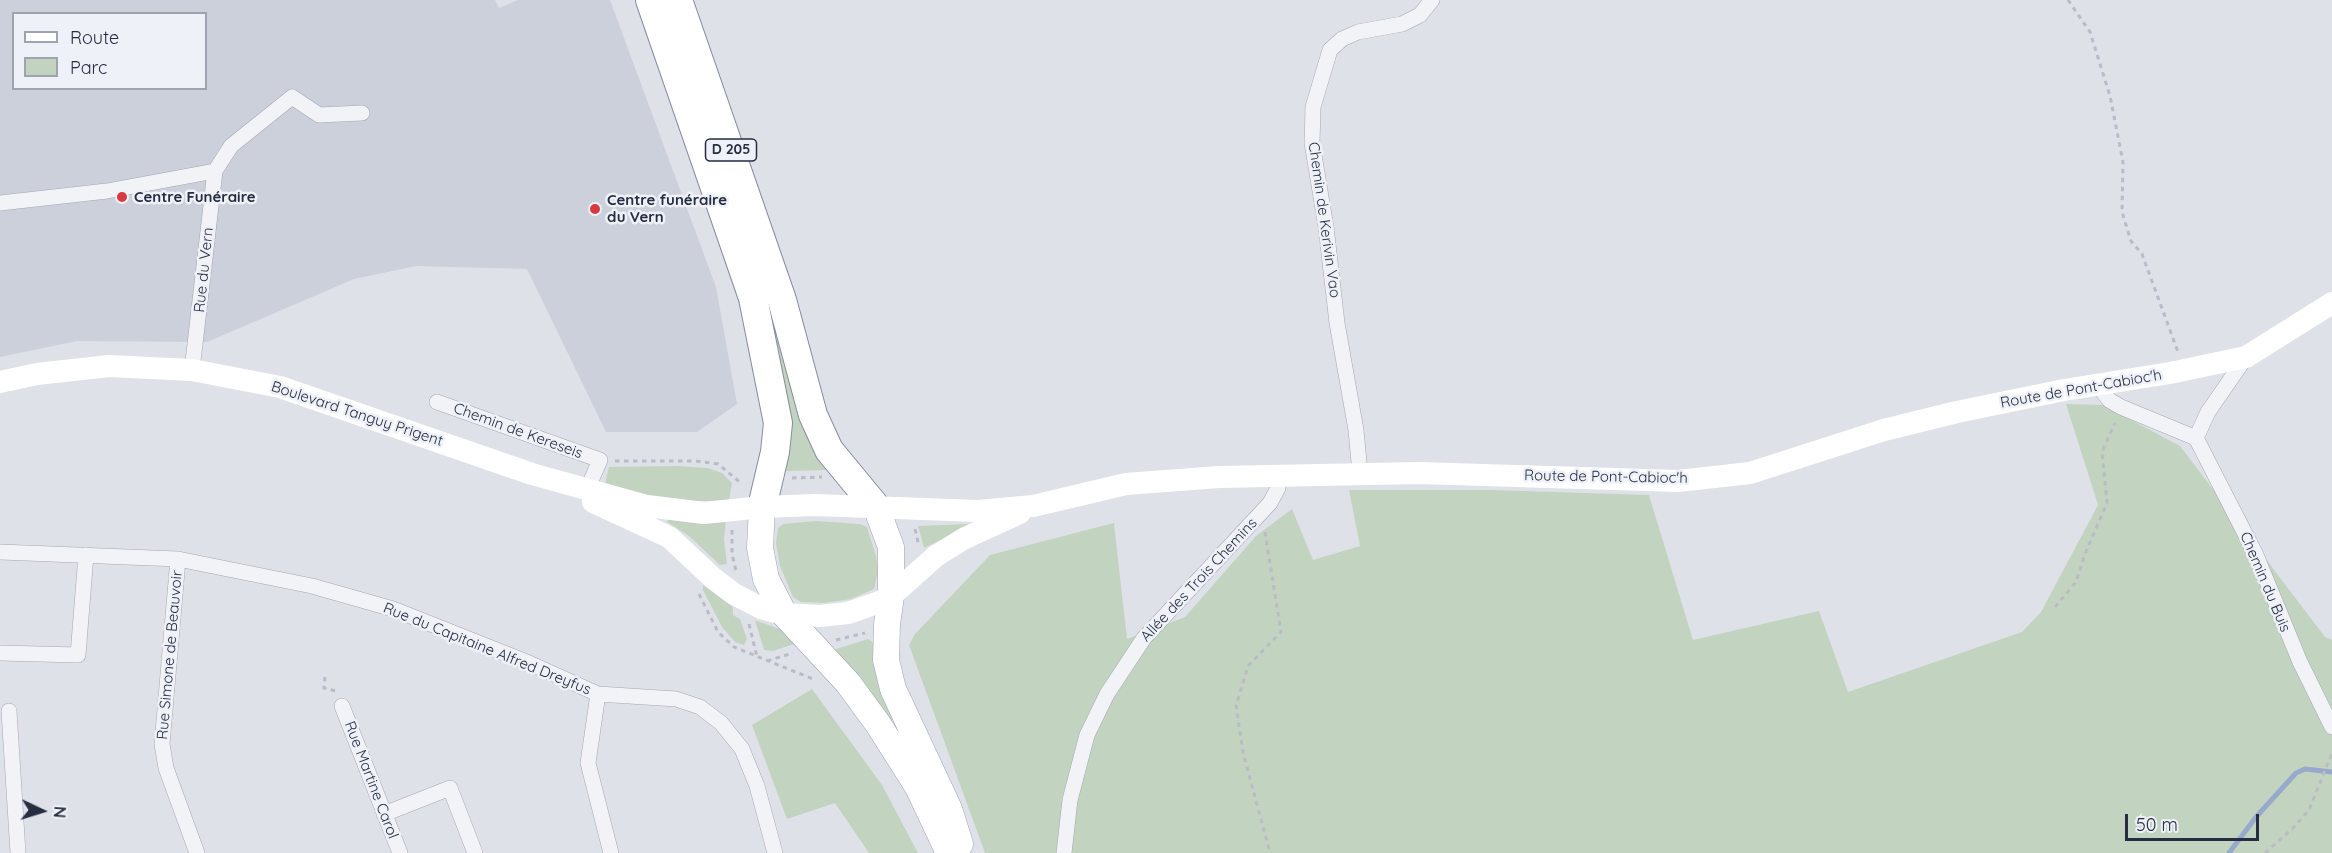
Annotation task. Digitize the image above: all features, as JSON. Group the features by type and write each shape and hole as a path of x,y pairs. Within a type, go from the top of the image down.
{"highway":[{"name":"D 205","path":"650,0 753,298 778,423 775,452 762,507"},
{"name":"D 205","path":"678,0 782,300 813,415 829,450 876,507"}],"main road":[{"name":"Boulevard Tanguy Prigent","path":"762,507 760,548 766,579 784,614 848,683 878,724 918,787 949,853"},
{"path":"876,507 891,547 891,596 887,624 886,660 893,689 949,809 963,853"}],"street":[{"name":"Chemin de Kerivin Vao","path":"1360,473 1356,430 1337,323 1326,227 1312,143 1313,107 1329,50 1342,39 1358,32 1402,24 1420,15 1432,0"},
{"name":"Rue du Vern","path":"192,370 215,171 231,146 292,97 319,115 362,113"},
{"path":"0,203 107,191 215,171"},
{"name":"Route de Pont-Cabioc'h","path":"876,507 978,511 1033,506 1126,484 1219,477 1360,473 1678,481 1750,473 1884,430 1957,412 2246,357 2332,303"},
{"path":"2097,384 2109,400 2121,407 2196,438 2208,412 2246,357"},
{"name":"Boulevard Tanguy Prigent","path":"0,382 37,374 109,366 192,370 280,387 532,474 647,506 704,513 762,507"},
{"name":"Chemin de Kereseis","path":"437,402 600,460 587,490"},
{"name":"Chemin du Buis","path":"2196,438 2256,555 2300,662 2332,727"},
{"name":"Boulevard Tanguy Prigent","path":"532,474 669,537 734,594 761,608 784,614 819,616 848,613 891,596"},
{"name":"Allée des Trois Chemins","path":"1064,853 1070,800 1087,735 1107,694 1144,638 1270,502 1278,488 1279,476"},
{"path":"762,507 815,505 876,507"},
{"name":"Route de Pont-Cabioc'h","path":"891,596 936,556 965,538 1033,506"},
{"name":"Rue du Capitaine Alfred Dreyfus","path":"0,552 178,560 312,586 393,609 529,663 598,694 676,699 700,707 721,723 742,749 757,786 775,853"},
{"path":"0,653 78,655 86,555"},
{"name":"Rue Simone de Beauvoir","path":"178,560 162,744 166,768 197,853"},
{"path":"598,694 588,763 611,853"},
{"name":"Rue Martine Carol","path":"342,706 400,853"},
{"path":"9,711 7,808 18,853"},
{"path":"384,814 450,788 475,853"}],"path":[{"path":"2068,0 2090,32 2110,96 2123,162 2122,212 2131,241 2142,254 2174,344 2188,369"},
{"path":"2055,607 2076,582 2085,554 2107,503 2102,452 2121,407"},
{"name":"Chemin de Kereseis","path":"600,460 695,461 718,464 741,483"},
{"path":"906,508 918,542 921,569"},
{"path":"1262,512 1281,632 1248,666 1236,706 1243,752 1270,853"},
{"path":"692,587 700,595 718,632 734,647 819,681"},
{"path":"324,688 325,677"},
{"path":"2265,853 2309,810 2332,753"}],"shaded area":[{"path":"0,0 495,0 499,8 518,0 610,0 716,287 737,404 697,432 606,432 527,269 416,266 354,279 207,342 77,341 0,357"}],"green space":[{"path":"773,308 832,470 786,471 791,432 786,387 765,310"},
{"path":"2066,404 2103,405 2180,446 2325,637 2332,640 2332,853 985,853 909,645 915,634 990,555 1114,523 1127,639 1185,617 1256,536 1292,509 1313,560 1360,546 1349,490 1491,490 1649,495 1693,640 1819,611 1848,692 2022,632 2041,612 2098,505"},
{"path":"609,467 708,468 722,473 732,483 729,501 673,501 604,488"},
{"path":"669,518 726,519 724,539 727,564 720,565 689,536 667,522"},
{"path":"816,521 860,524 867,527 876,556 878,572 874,589 851,599 824,603 801,602 793,597 780,566 776,543 778,528 783,524"},
{"path":"971,525 924,548 918,526"},
{"path":"703,585 733,607 733,615 740,619 747,639 744,645 735,642 722,627 703,590"},
{"path":"755,620 782,630 797,643 773,651 764,650"},
{"path":"868,639 874,643 877,678 894,719 889,722 830,651"},
{"path":"812,689 882,785 918,853 869,853 835,803 787,819 752,725"}],"waterway":[{"path":"2229,853 2256,817 2296,773 2305,769 2332,772"}],"place":[{"name":"Centre Funéraire","path":"122,197"},
{"name":"Centre funéraire du Vern","path":"595,209"}]}
